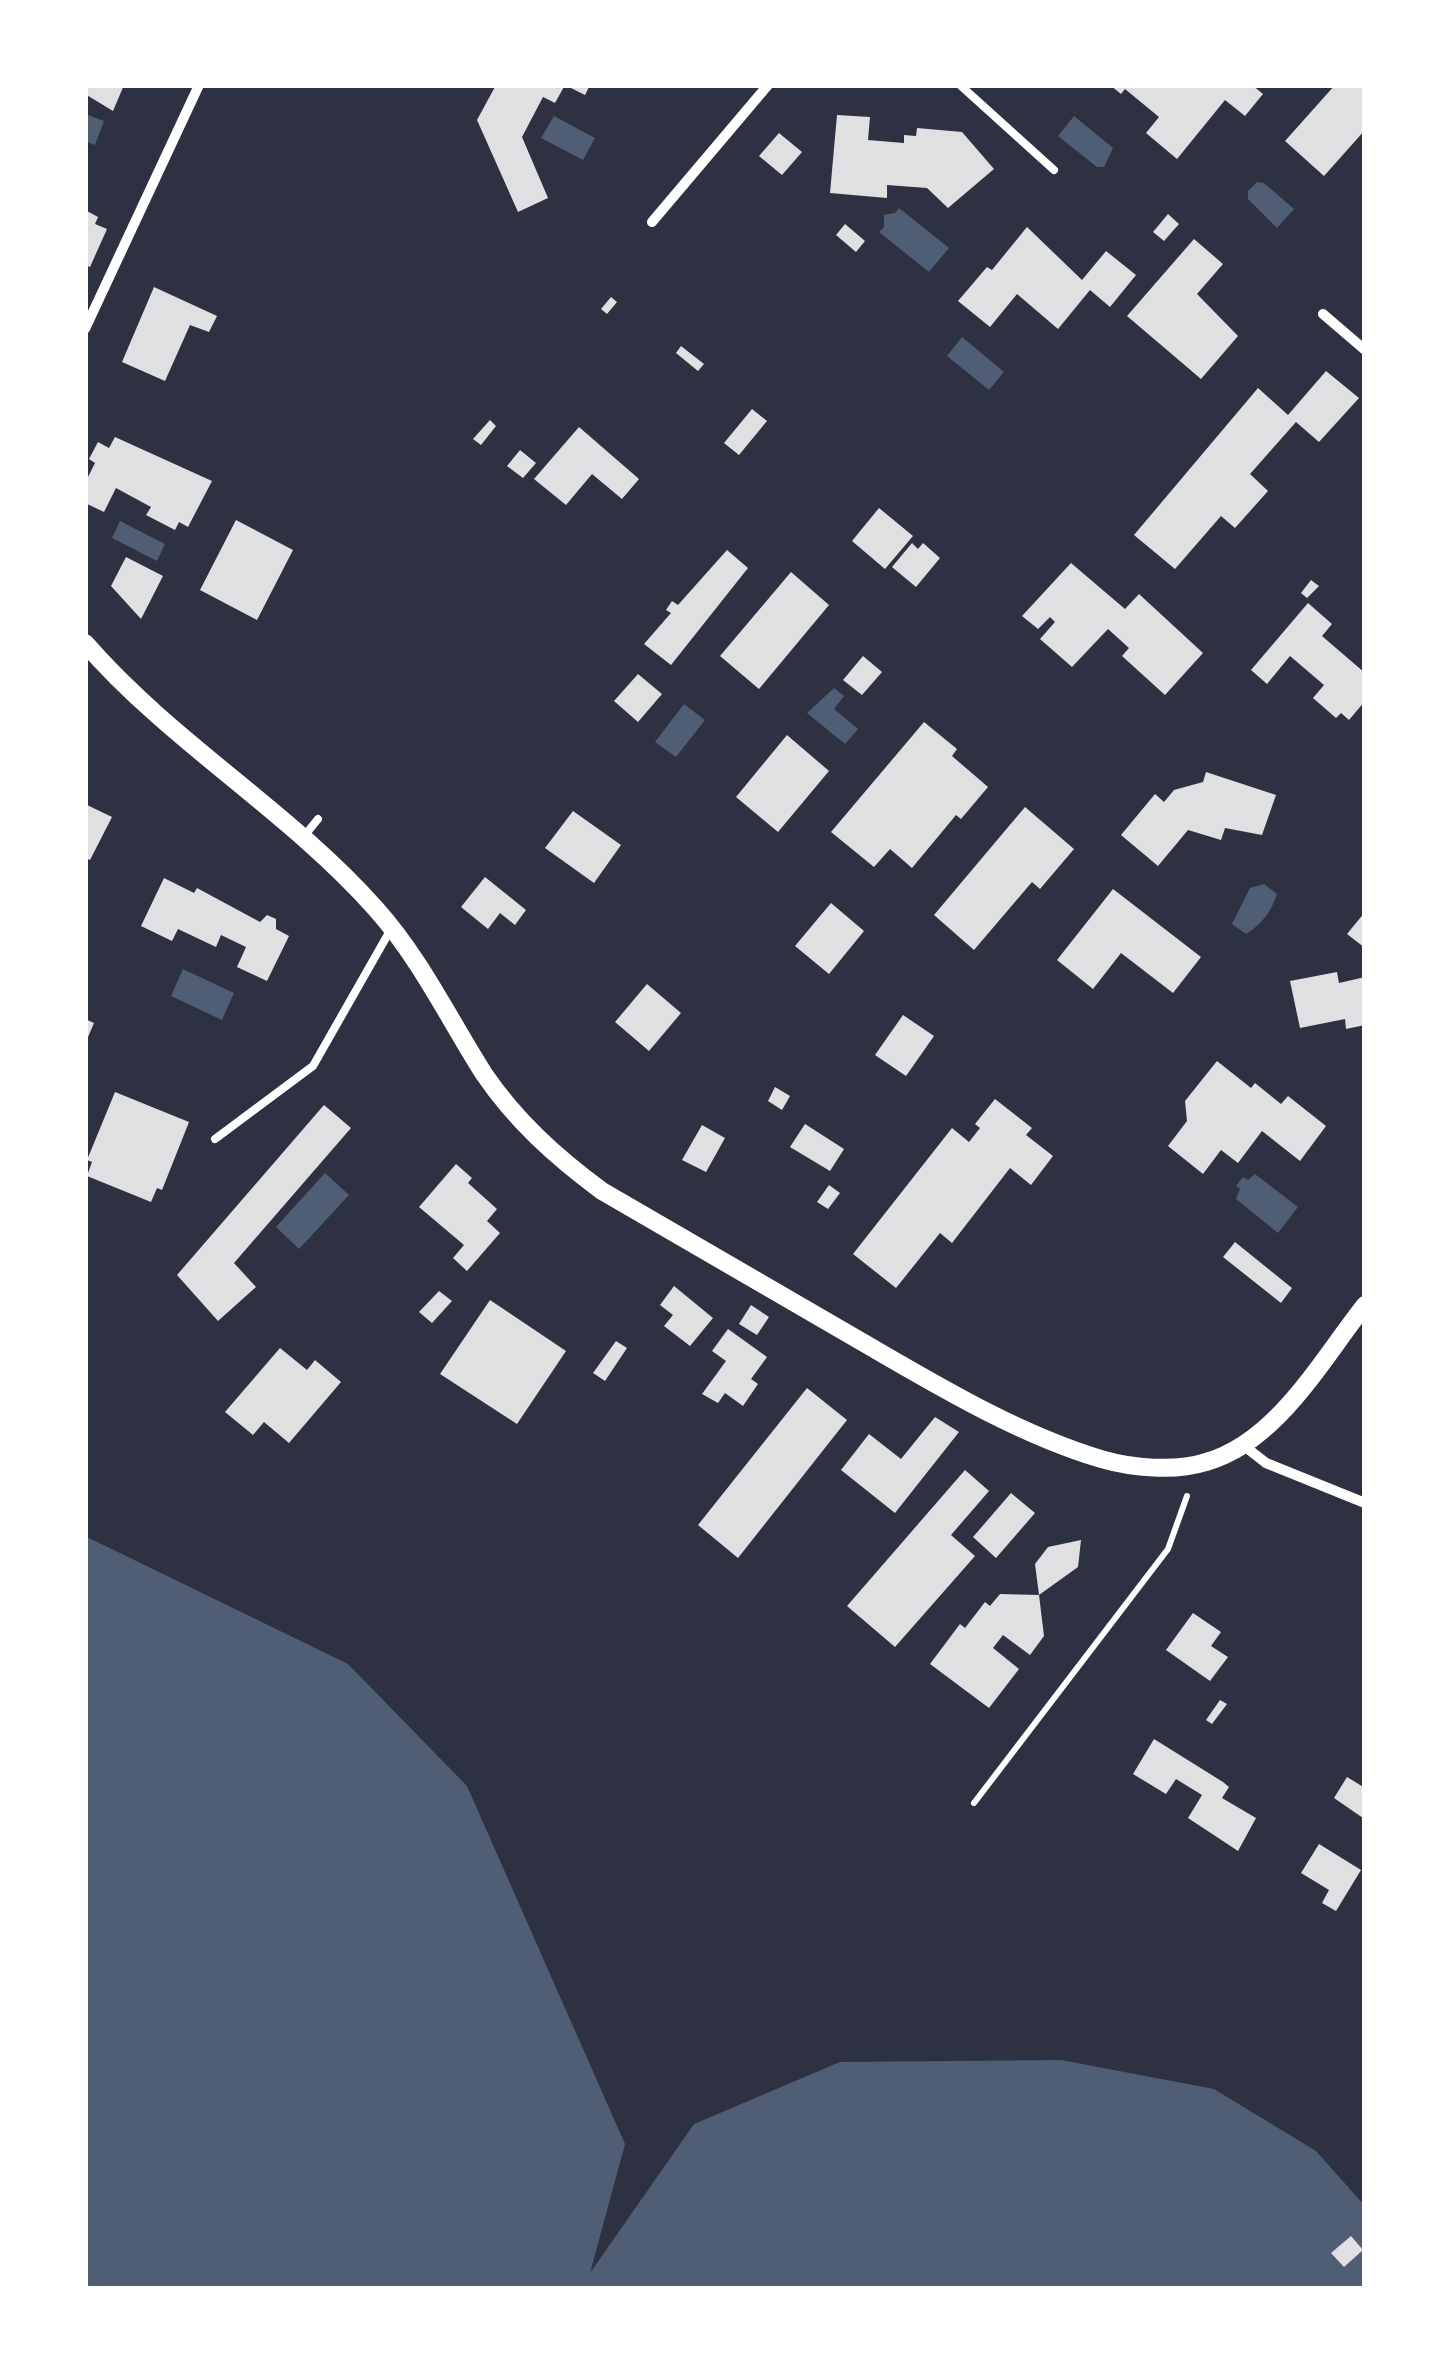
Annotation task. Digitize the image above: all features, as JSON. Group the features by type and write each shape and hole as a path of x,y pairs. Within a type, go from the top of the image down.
{"street":[{"path":"85,329 199,85"},
{"path":"652,222 768,85"},
{"path":"1323,314 1365,350"},
{"path":"86,646 221,772 303,838 391,928 518,1119 558,1158 602,1191 930,1382 1059,1445 1106,1460 1150,1467 1191,1466 1243,1445 1274,1420 1365,1304"},
{"path":"1243,1445 1266,1463 1365,1504"}],"lane":[{"path":"960,85 1054,170"},
{"path":"303,838 318,819"},
{"path":"215,1139 313,1066 391,928"}],"path":[{"path":"974,1803 1168,1550 1186,1509 1191,1466"}],"water":[{"path":"85,114 104,121 95,145 85,141"},
{"path":"554,116 595,138 583,160 541,138"},
{"path":"1074,116 1113,148 1104,167 1097,167 1058,136"},
{"path":"1257,182 1264,183 1294,209 1277,228 1248,199 1248,191"},
{"path":"899,208 949,248 929,272 879,232 884,227 884,215"},
{"path":"962,337 1004,372 989,390 947,356"},
{"path":"120,521 165,544 157,561 112,538"},
{"path":"834,688 844,696 834,709 858,729 845,744 807,713"},
{"path":"684,704 705,720 676,757 655,742"},
{"path":"1264,884 1277,894 1265,917 1246,934 1232,924 1250,888"},
{"path":"183,969 234,993 222,1020 171,996"},
{"path":"325,1173 349,1195 299,1249 276,1227"},
{"path":"1255,1174 1298,1207 1278,1233 1236,1199 1240,1189 1236,1186 1243,1177 1248,1180"},
{"path":"85,1536 348,1664 467,1786 625,2144 590,2273 694,2124 840,2062 1061,2060 1214,2089 1316,2151 1365,2206 1365,2289 85,2289"}],"building":[{"path":"87,85 124,85 113,111 85,94"},
{"path":"496,85 565,85 555,103 543,97 522,137 548,198 518,212 477,120"},
{"path":"565,85 590,85 585,95"},
{"path":"1110,85 1252,85 1263,94 1245,116 1225,100 1177,159 1146,133 1159,117 1125,89 1121,94"},
{"path":"1335,85 1365,85 1365,130 1324,176 1285,141"},
{"path":"837,115 870,117 868,140 904,143 904,135 916,136 917,128 962,132 994,169 948,208 927,188 887,185 887,198 830,193"},
{"path":"779,133 802,152 782,175 759,156"},
{"path":"85,210 98,217 95,224 107,229 90,267 85,265"},
{"path":"1168,214 1179,224 1164,241 1153,232"},
{"path":"845,224 865,241 856,252 836,235"},
{"path":"1027,227 1082,280 1106,251 1136,275 1110,307 1090,290 1058,329 1017,294 990,327 958,301 987,267 992,270"},
{"path":"1194,239 1223,264 1197,294 1238,336 1201,379 1127,316"},
{"path":"154,287 217,316 209,332 190,325 165,381 122,362"},
{"path":"611,297 617,302 607,314 601,309"},
{"path":"681,346 704,364 698,371 676,353"},
{"path":"1326,371 1359,398 1319,442 1296,422 1250,474 1268,491 1235,528 1221,516 1175,569 1134,535 1258,388 1288,415"},
{"path":"752,409 767,421 739,455 724,443"},
{"path":"490,420 496,426 481,445 473,439"},
{"path":"579,427 639,479 622,499 592,474 566,505 534,479"},
{"path":"115,437 212,481 188,527 179,522 175,530 146,515 151,507 116,488 104,512 85,503 85,483 95,463 89,459 98,442 109,448"},
{"path":"520,450 536,463 523,478 507,466"},
{"path":"879,508 913,536 885,569 852,541"},
{"path":"236,520 293,550 257,620 200,590"},
{"path":"912,543 918,549 923,543 940,558 916,587 892,567"},
{"path":"727,550 748,568 671,665 644,644 671,613 666,610 672,601 678,605"},
{"path":"126,557 163,576 141,619 111,586"},
{"path":"1071,563 1125,609 1139,594 1203,653 1165,695 1122,656 1129,648 1108,629 1072,667 1040,639 1055,622 1050,617 1038,629 1022,616"},
{"path":"791,572 829,605 759,689 720,656"},
{"path":"1311,580 1319,586 1307,598 1301,593"},
{"path":"1308,603 1332,624 1322,636 1365,673 1365,701 1349,720 1341,713 1336,718 1313,698 1324,685 1290,656 1267,684 1251,670"},
{"path":"863,656 882,672 862,695 843,680"},
{"path":"638,674 662,694 638,722 614,701"},
{"path":"924,722 957,749 952,756 988,787 961,819 956,815 912,868 890,849 874,867 831,832"},
{"path":"787,735 829,771 778,832 736,797"},
{"path":"1206,772 1276,795 1262,835 1225,828 1221,840 1188,830 1158,866 1121,835 1155,794 1164,802 1174,790 1203,782"},
{"path":"85,804 112,817 90,860 85,858"},
{"path":"1025,807 1074,849 1040,889 1032,882 974,950 934,915"},
{"path":"573,811 621,845 594,883 545,848"},
{"path":"485,877 526,910 515,925 500,913 488,929 461,907"},
{"path":"164,878 194,893 197,888 260,922 267,915 276,919 276,929 289,936 267,981 237,967 246,947 221,935 216,947 178,929 172,941 141,926"},
{"path":"1113,889 1201,957 1173,993 1121,953 1093,989 1057,960"},
{"path":"831,903 864,931 829,974 795,946"},
{"path":"1365,912 1365,948 1347,934"},
{"path":"1337,972 1339,983 1365,977 1365,1025 1346,1029 1345,1019 1300,1028 1290,981"},
{"path":"647,984 681,1013 649,1051 615,1022"},
{"path":"903,1015 934,1036 906,1076 875,1055"},
{"path":"85,1019 94,1023 85,1044"},
{"path":"1217,1061 1251,1088 1255,1083 1281,1104 1288,1096 1326,1126 1300,1161 1262,1131 1238,1163 1221,1150 1203,1174 1168,1146 1187,1121 1185,1101"},
{"path":"775,1087 790,1096 782,1110 768,1101"},
{"path":"115,1092 189,1122 162,1190 157,1188 151,1202 87,1176 92,1162 87,1160"},
{"path":"995,1099 1032,1128 1026,1135 1053,1156 1031,1185 1010,1168 952,1243 940,1233 896,1288 853,1254 952,1128 969,1142 980,1128 975,1124"},
{"path":"324,1105 351,1128 234,1263 256,1287 218,1321 177,1275"},
{"path":"805,1124 844,1149 830,1171 790,1147"},
{"path":"702,1125 725,1138 706,1172 682,1160"},
{"path":"456,1164 472,1178 468,1183 497,1209 487,1221 500,1233 467,1271 453,1258 464,1245 419,1207"},
{"path":"829,1185 840,1193 828,1209 817,1202"},
{"path":"1235,1242 1292,1288 1281,1303 1223,1257"},
{"path":"674,1286 713,1318 690,1346 664,1326 673,1315 660,1305"},
{"path":"439,1291 452,1301 432,1323 419,1312"},
{"path":"490,1300 566,1351 517,1424 440,1374"},
{"path":"751,1305 769,1317 757,1335 739,1324"},
{"path":"728,1329 767,1357 751,1379 758,1384 743,1406 725,1393 718,1403 702,1394 726,1361 712,1351"},
{"path":"616,1341 627,1348 605,1381 593,1373"},
{"path":"280,1348 307,1370 315,1360 341,1382 289,1443 264,1422 253,1435 225,1412"},
{"path":"807,1388 847,1420 738,1558 698,1525"},
{"path":"935,1417 959,1432 895,1513 841,1470 869,1434 901,1459"},
{"path":"965,1470 989,1491 951,1535 975,1556 895,1647 847,1606"},
{"path":"1011,1493 1035,1513 996,1558 973,1537"},
{"path":"1081,1540 1078,1567 1039,1595 1035,1564 1048,1547"},
{"path":"1000,1594 1039,1595 1044,1636 1030,1655 1003,1635 993,1648 1019,1669 989,1708 930,1664 960,1624 965,1628 985,1602 990,1606"},
{"path":"1193,1613 1221,1632 1211,1646 1228,1657 1210,1681 1166,1650"},
{"path":"1220,1700 1227,1704 1212,1724 1206,1720"},
{"path":"1154,1739 1223,1782 1229,1787 1222,1798 1256,1818 1238,1851 1188,1818 1202,1795 1176,1779 1166,1794 1133,1774"},
{"path":"1347,1777 1365,1788 1363,1818 1334,1798"},
{"path":"1319,1844 1361,1870 1336,1911 1322,1903 1329,1890 1301,1873"},
{"path":"1351,2236 1363,2250 1344,2267 1331,2253"}]}
